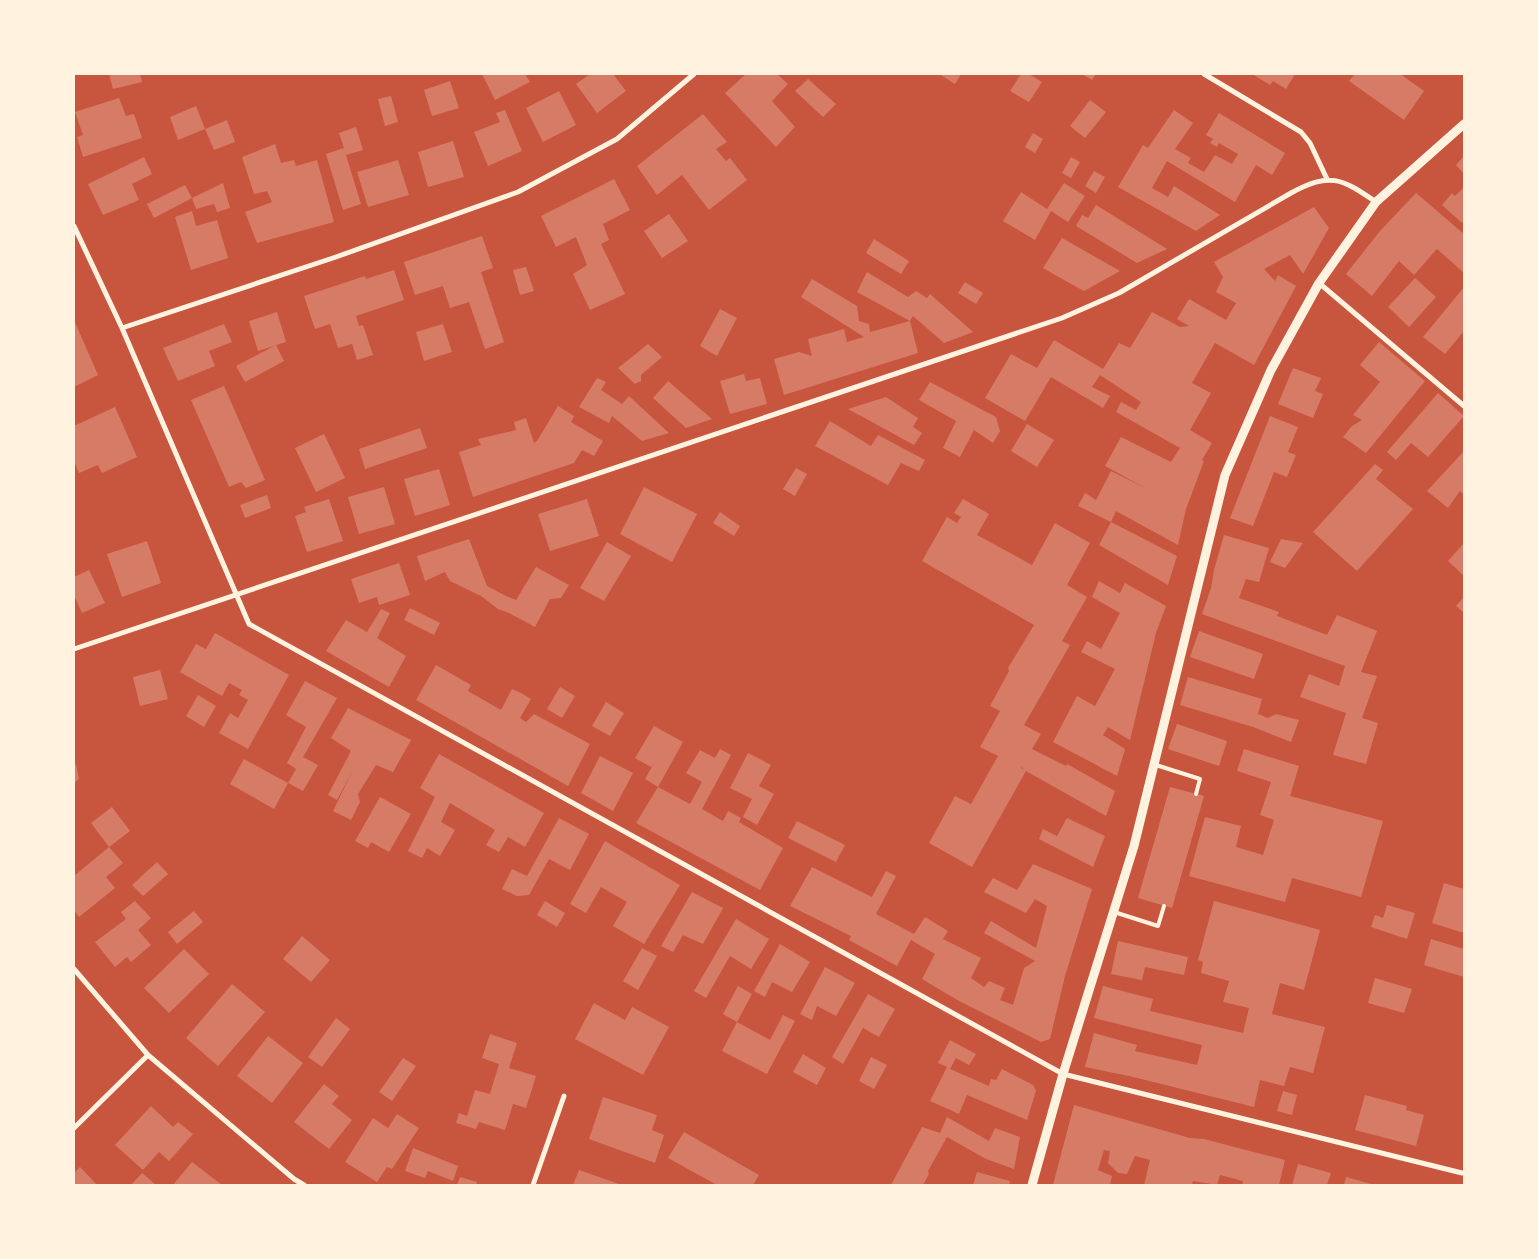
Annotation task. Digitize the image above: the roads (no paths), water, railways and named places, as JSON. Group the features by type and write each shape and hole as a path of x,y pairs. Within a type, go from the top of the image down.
{"street":[{"path":"122,328 333,258 518,192 617,139 694,74"},
{"path":"1204,74 1301,132 1310,143 1327,179"},
{"path":"1032,1185 1063,1074 1134,846 1225,475 1272,370 1319,283 1376,202 1464,124"},
{"path":"74,649 1062,318 1119,293 1304,186 1316,181 1338,180 1354,187 1376,202"},
{"path":"74,226 122,328 238,594 249,624 1063,1074 1462,1173"},
{"path":"1319,283 1464,406"},
{"path":"74,970 148,1056 294,1179 304,1185"},
{"path":"74,1128 148,1056"},
{"path":"533,1185 564,1096"}],"lane":[{"path":"1154,764 1200,779 1196,794"},
{"path":"1114,912 1158,926 1164,906"}]}
